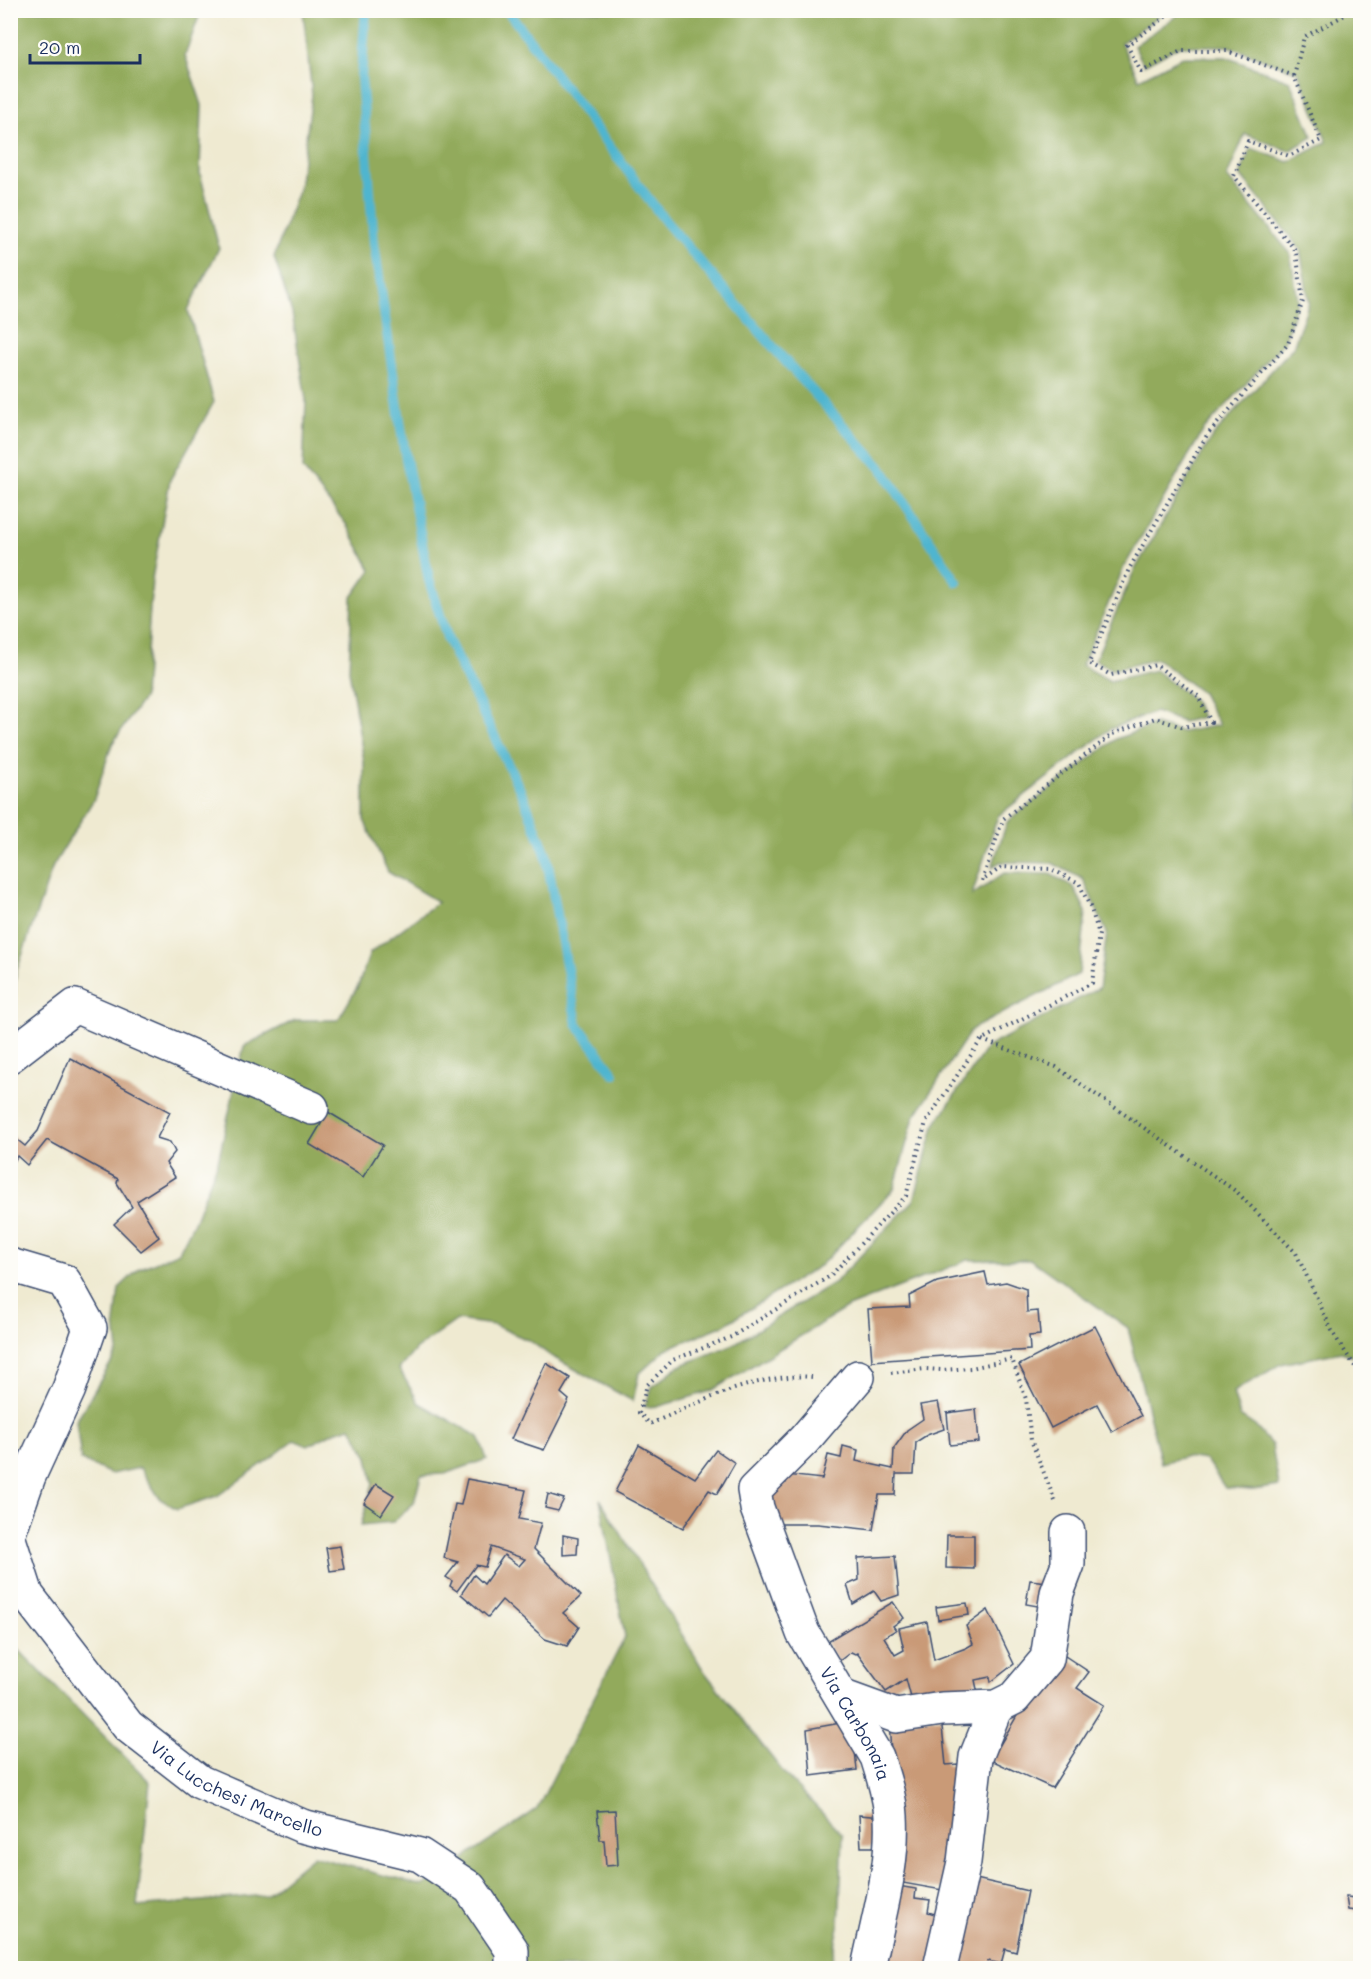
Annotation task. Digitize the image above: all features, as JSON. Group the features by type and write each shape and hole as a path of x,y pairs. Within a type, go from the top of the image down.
{"street":[{"path":"10,1056 75,1006 312,1108"},
{"path":"10,1265 64,1281 90,1328 69,1389 29,1476 10,1530"},
{"name":"Via Carbonaia","path":"858,1377 804,1440 754,1490 757,1508 803,1633 877,1758 891,1815 890,1856 868,1968"},
{"path":"842,1696 896,1716 942,1709 996,1707 1014,1698 1047,1659 1057,1593 1068,1564 1068,1532"},
{"name":"Via Lucchesi Marcello","path":"10,1542 27,1595 128,1726 200,1782 302,1826 420,1855 470,1887 512,1950 512,1968"},
{"path":"940,1968 964,1862 976,1757 996,1707"}],"path":[{"path":"1175,10 1127,45 1141,72 1181,51 1227,51 1294,76"},
{"path":"1068,1532 1031,1440 1026,1400 1012,1359 971,1368 925,1369 833,1379 786,1377 741,1388 650,1424 639,1413 646,1385 673,1360 730,1337 830,1276 906,1196 926,1122 981,1040 1092,983 1099,934 1091,909 1078,883 1051,869 1002,867 982,881 1003,819 1113,734 1155,718 1182,727 1211,722 1198,696 1156,664 1111,675 1089,663 1129,569 1207,435 1288,344 1303,301 1296,251 1233,176 1248,141 1289,156 1320,140 1294,76 1304,37 1354,10"},
{"path":"981,1040 1056,1067 1237,1192 1296,1253 1334,1335 1360,1374"}],"green space":[{"path":"11,10 201,11 185,55 202,105 200,173 219,248 188,310 214,402 170,480 152,579 144,697 112,744 94,799 53,866 16,973 11,1019"},
{"path":"1185,10 1360,11 1360,1358 1341,1352 1281,1364 1233,1392 1240,1416 1255,1426 1272,1445 1279,1486 1253,1490 1225,1488 1206,1460 1184,1457 1161,1463 1128,1328 1031,1260 968,1260 848,1307 711,1391 660,1406 645,1407 652,1387 677,1367 734,1344 835,1282 914,1200 934,1126 987,1047 1099,988 1107,933 1083,879 1052,863 1000,862 992,867 1007,822 1116,739 1155,724 1182,732 1219,725 1202,693 1157,659 1112,670 1095,660 1134,571 1212,437 1293,347 1309,302 1300,249 1240,175 1251,148 1289,162 1327,142 1298,72 1228,46 1179,46 1144,65 1134,46"},
{"path":"303,11 1166,11 1121,43 1139,79 1182,57 1226,57 1290,81 1313,137 1289,151 1245,134 1227,177 1290,253 1298,300 1284,342 1203,431 1124,567 1082,665 1110,681 1155,670 1194,700 1202,717 1183,722 1155,712 1110,729 998,816 972,895 1004,873 1050,874 1074,887 1086,912 1079,974 972,1029 914,1117 894,1189 821,1265 724,1325 666,1349 639,1374 633,1401 551,1356 530,1341 494,1325 457,1320 416,1349 399,1369 419,1403 479,1437 487,1459 445,1474 421,1475 414,1503 393,1522 361,1525 373,1483 368,1457 351,1427 334,1432 308,1446 294,1440 217,1496 177,1509 160,1499 140,1468 111,1474 81,1460 76,1421 118,1351 115,1323 119,1288 139,1269 179,1252 195,1220 218,1161 244,1046 295,1020 338,1020 358,986 370,953 438,902 388,872 364,820 364,762 349,670 352,597 371,570 346,524 303,469 306,400 292,313 274,257 299,188 312,95"},
{"path":"600,1499 704,1671 784,1773 843,1835 839,1927 830,1968 11,1968 10,1641 150,1782 137,1907 266,1895 313,1856 423,1886 537,1809 625,1637"}],"building":[{"path":"70,1058 170,1112 157,1138 170,1142 175,1152 166,1163 175,1177 137,1201 159,1237 141,1251 114,1224 132,1207 117,1183 118,1179 47,1140 27,1165 17,1156 13,1164 10,1162 10,1134 25,1146 38,1131"},
{"path":"328,1112 383,1145 363,1177 309,1144"},
{"path":"985,1272 988,1285 1006,1282 1026,1289 1027,1312 1038,1311 1040,1335 1029,1336 1030,1350 872,1361 868,1309 910,1307 909,1296 937,1282"},
{"path":"1095,1326 1141,1416 1112,1432 1097,1404 1051,1428 1019,1365"},
{"path":"546,1363 570,1378 561,1393 569,1400 544,1450 511,1439"},
{"path":"938,1402 944,1429 916,1442 914,1474 896,1474 895,1495 879,1495 873,1530 818,1524 772,1524 765,1488 786,1483 786,1475 822,1479 828,1455 841,1458 843,1446 858,1450 856,1461 893,1469 894,1448 907,1430 923,1419 920,1405"},
{"path":"976,1409 979,1442 950,1445 947,1413"},
{"path":"639,1445 695,1478 716,1450 735,1463 717,1494 709,1490 683,1528 615,1492"},
{"path":"467,1479 526,1490 519,1519 541,1523 534,1549 581,1596 563,1613 579,1627 567,1646 545,1639 502,1600 488,1617 461,1594 474,1575 484,1584 504,1555 519,1566 525,1559 491,1547 485,1567 476,1565 457,1591 450,1586 452,1581 446,1577 458,1562 444,1558 455,1504 461,1505"},
{"path":"376,1484 394,1495 381,1515 364,1503"},
{"path":"548,1494 564,1499 558,1511 545,1508"},
{"path":"563,1535 578,1538 577,1554 563,1555"},
{"path":"947,1535 974,1535 974,1569 946,1568"},
{"path":"340,1546 344,1569 330,1571 326,1548"},
{"path":"895,1556 899,1595 881,1601 874,1591 853,1604 847,1585 859,1580 858,1558"},
{"path":"1030,1580 1047,1582 1043,1607 1026,1604"},
{"path":"893,1602 904,1618 893,1626 896,1630 884,1637 895,1655 904,1650 899,1628 927,1622 934,1660 966,1648 973,1644 966,1626 988,1610 1014,1664 991,1682 990,1677 975,1680 979,1699 914,1709 906,1679 886,1692 857,1653 851,1652 838,1662 826,1642"},
{"path":"967,1603 969,1615 938,1620 936,1607"},
{"path":"1059,1652 1089,1672 1077,1688 1104,1705 1052,1788 991,1760 1028,1697"},
{"path":"941,1717 946,1765 958,1764 964,1815 942,1890 897,1882 898,1853 889,1722"},
{"path":"852,1721 857,1770 811,1776 807,1729"},
{"path":"615,1810 618,1865 606,1866 604,1840 600,1840 597,1811"},
{"path":"859,1815 884,1817 883,1847 861,1847"},
{"path":"963,1876 1028,1891 1016,1952 1005,1949 1001,1964 988,1961 986,1968 945,1968"},
{"path":"892,1885 916,1889 915,1898 930,1900 928,1912 945,1917 935,1968 878,1968"},
{"path":"1346,1897 1356,1898 1357,1911 1348,1910"}],"waterway":[{"path":"366,10 361,77 374,243 404,448 429,580 448,640 524,798 546,854 577,1024 614,1074"},
{"path":"507,10 666,222 882,469 957,582"}]}
